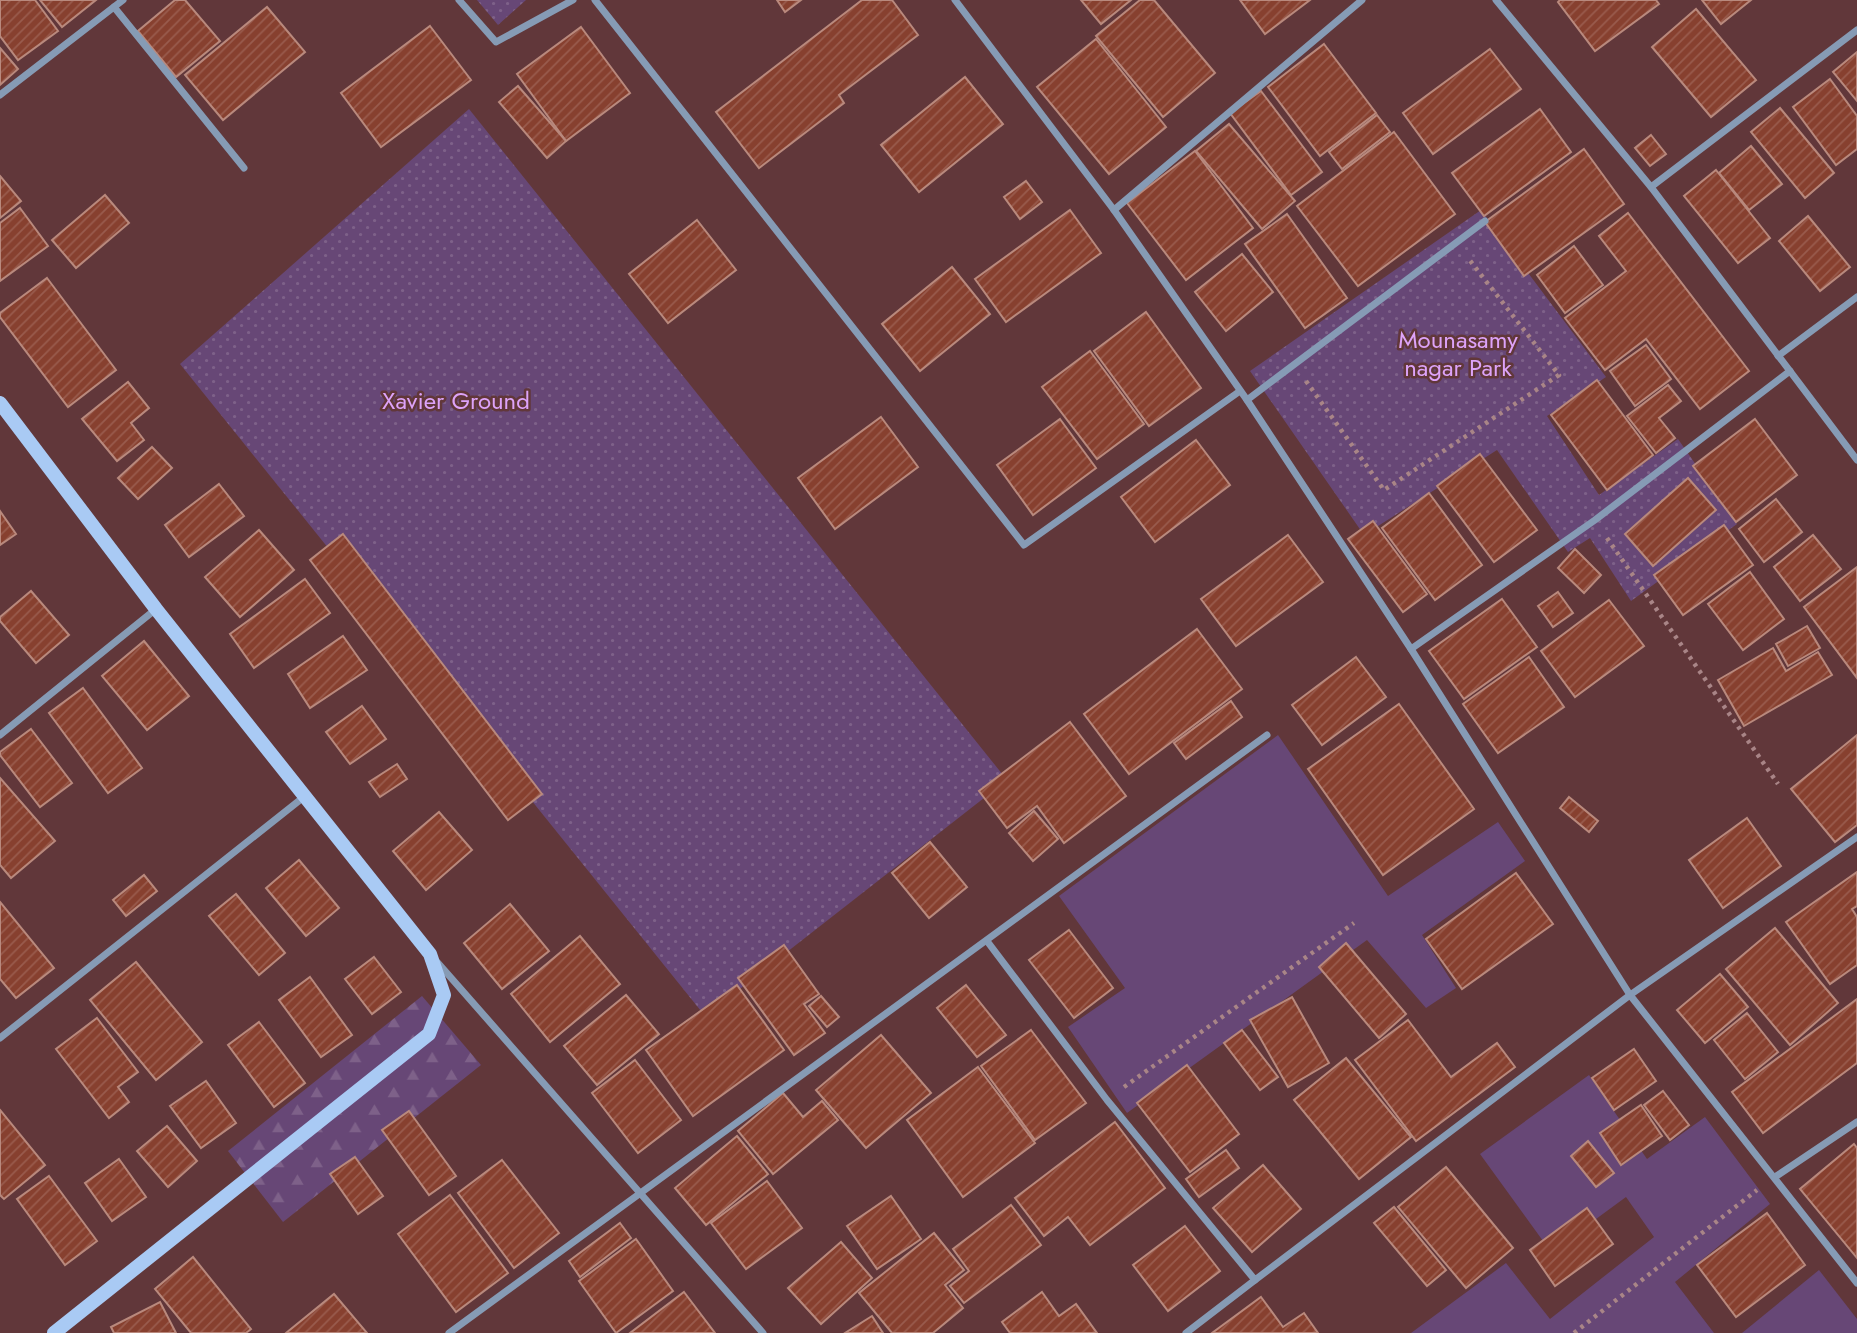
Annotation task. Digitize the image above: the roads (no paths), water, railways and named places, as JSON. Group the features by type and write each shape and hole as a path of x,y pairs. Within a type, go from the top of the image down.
{"street":[{"path":"0,95 123,0"},
{"path":"459,0 496,43 573,0"},
{"path":"595,0 1024,545 1240,391"},
{"path":"955,0 1114,210 1247,400 1411,649 1630,995 1857,1283"},
{"path":"1114,210 1362,0"},
{"path":"1496,0 1651,187 1857,460"},
{"path":"114,7 244,168"},
{"path":"1651,187 1857,30"},
{"path":"1247,400 1485,221"},
{"path":"1778,356 1857,298"},
{"path":"1411,649 1595,520 1790,372"},
{"path":"0,403 156,610 430,954 763,1333"},
{"path":"0,735 156,610"},
{"path":"449,1333 1267,735"},
{"path":"0,1038 306,796"},
{"path":"1186,1333 1630,995 1857,837"},
{"path":"987,941 1107,1100 1255,1280"},
{"path":"54,1333 429,1034 443,995 430,954"},
{"path":"1775,1177 1857,1122"}],"park label":[{"name":"Mounasamy nagar Park","path":"1458,353"},
{"name":"Xavier Ground","path":"456,400"}]}
